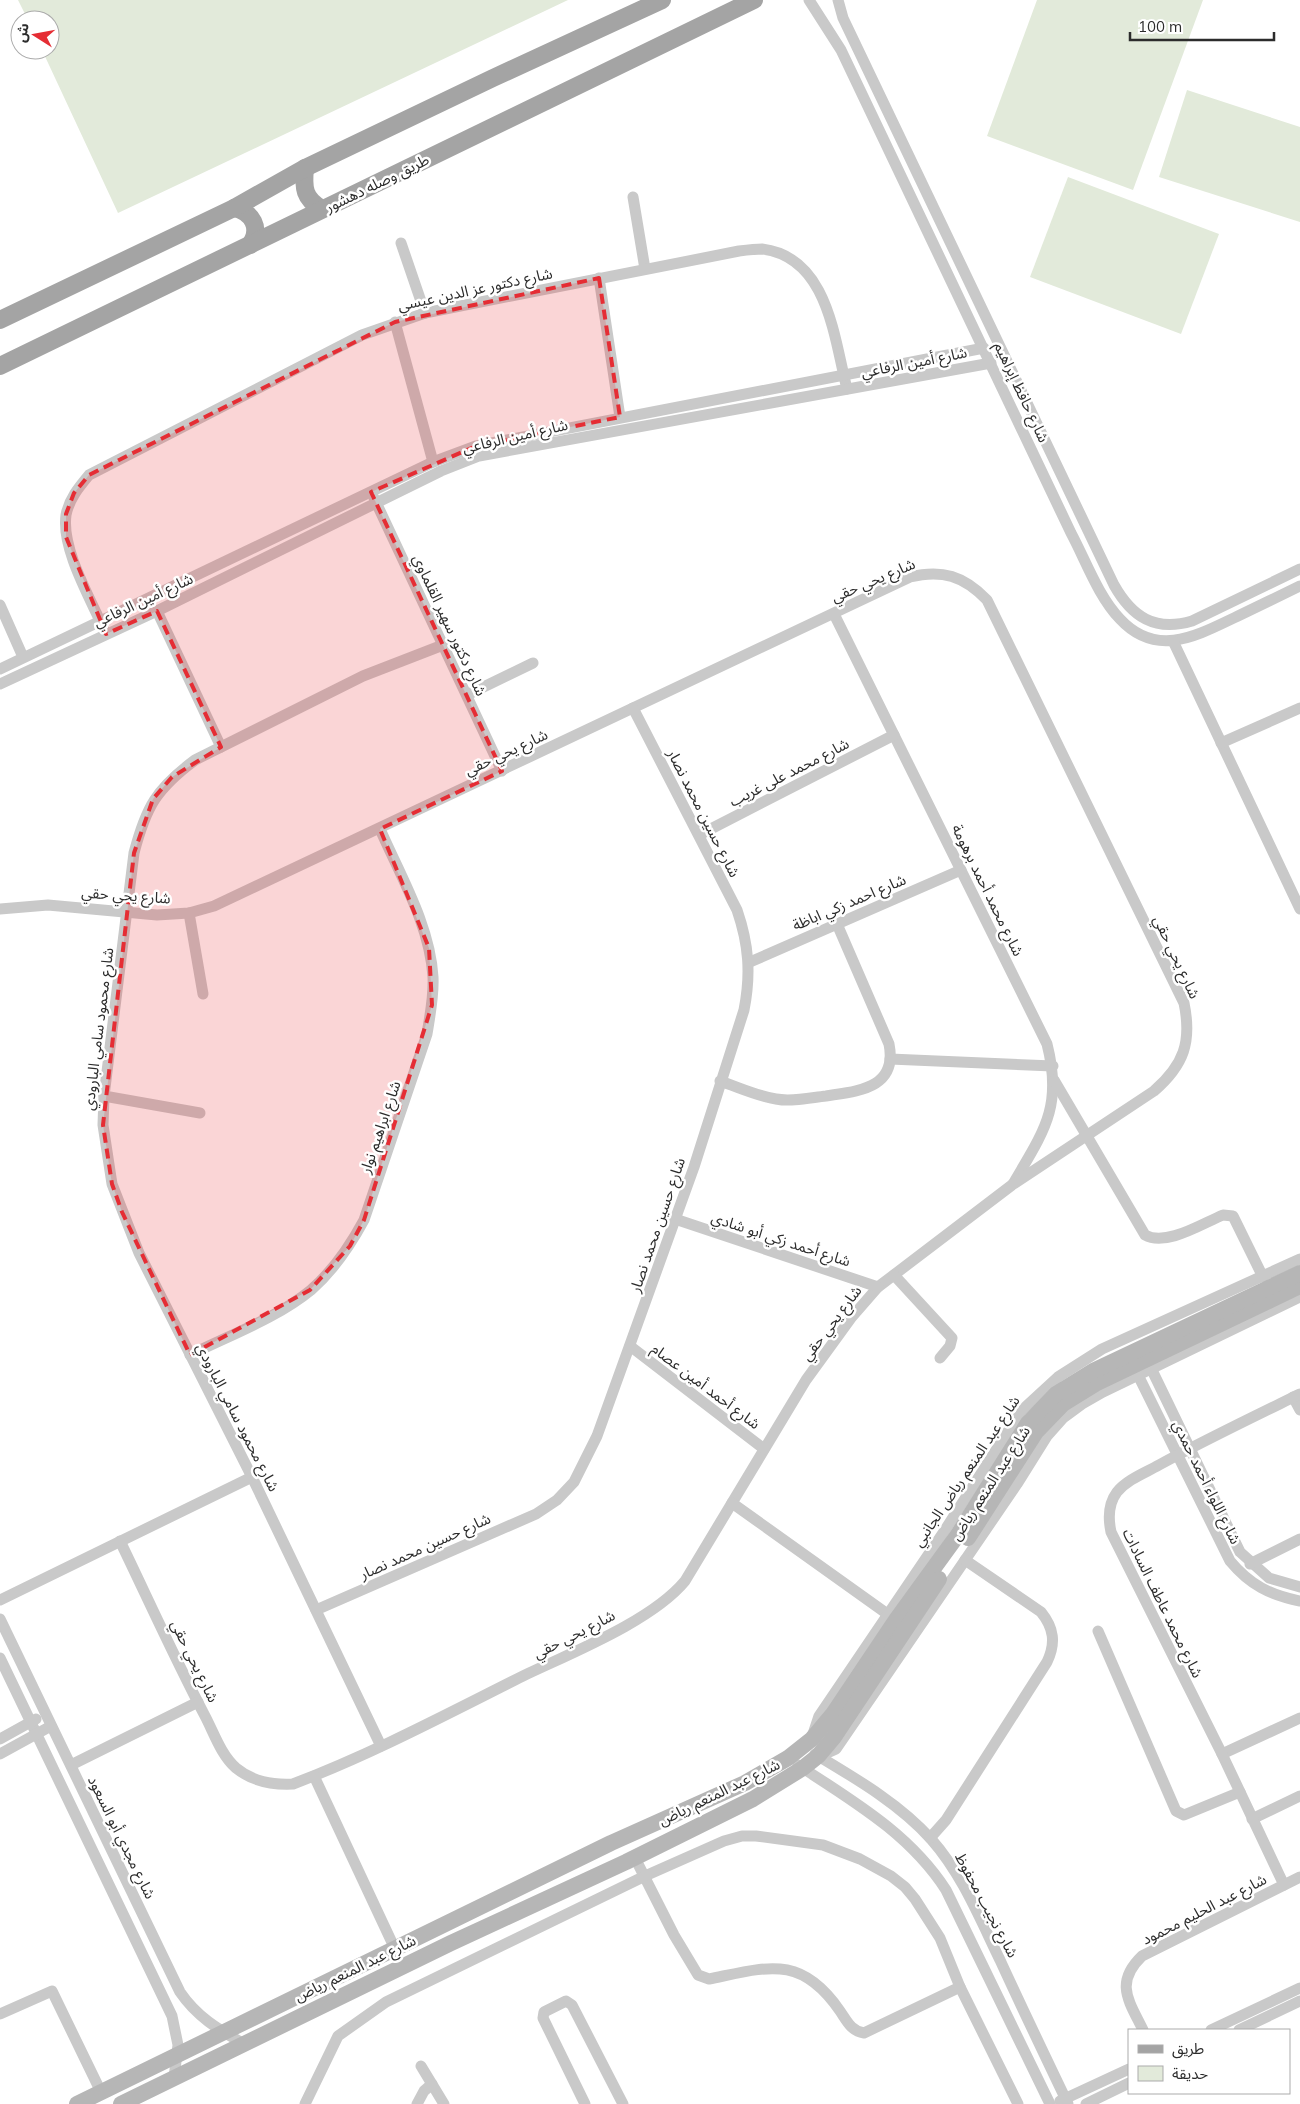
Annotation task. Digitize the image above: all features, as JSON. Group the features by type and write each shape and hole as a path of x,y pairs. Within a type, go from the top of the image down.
{"main road":[{"path":"0,320 234,208 305,168 662,0"},
{"name":"طريق وصله دهشور","path":"0,366 754,0"},
{"path":"305,168 305,194 310,202 322,209"},
{"path":"234,208 252,216 256,227 254,239 250,245"}],"street":[{"name":"شارع حافظ إبراهيم","path":"809,0 841,50 940,254 1071,533 1109,605 1119,618 1131,630 1146,637 1172,641 1195,636 1300,586"},
{"name":"شارع حافظ إبراهيم","path":"838,0 843,18 855,44 1121,596 1139,616 1163,625 1178,625 1192,621 1300,569"},
{"path":"841,50 844,42 852,41 855,44"},
{"path":"633,197 645,269"},
{"path":"401,243 425,313"},
{"path":"940,254 953,247"},
{"name":"شارع دكتور عز الدين عيسي","path":"106,634 66,537 66,514 74,493 89,475 362,335 395,322 425,313 599,278 739,251 762,249 784,255 803,267 817,285 826,306 848,389"},
{"path":"599,278 620,417"},
{"path":"395,322 433,462"},
{"name":"شارع أمين الرفاعي","path":"0,669 433,462 620,417 984,348"},
{"name":"شارع أمين الرفاعي","path":"0,684 157,611 441,472 477,451 718,413 991,363"},
{"path":"716,400 718,413"},
{"name":"شارع دكتور سهير القلماوي","path":"371,492 502,771"},
{"path":"1071,533 1086,525"},
{"name":"شارع يحي حقي","path":"0,909 48,905 128,911 156,916 189,913 214,906 910,577 926,573 944,573 960,578 975,587 987,600 1184,1003 1188,1023 1187,1042 1180,1061 1169,1078 1154,1091 1012,1185 878,1287 828,1349 764,1449 685,1582 660,1606 590,1644 381,1746 293,1784 277,1785 248,1776 235,1767 225,1755 198,1702 120,1541"},
{"path":"1282,578 1287,592"},
{"path":"0,605 23,658"},
{"path":"157,611 220,747"},
{"name":"شارع محمد أحمد برهومة","path":"834,614 1047,1044 1053,1066 1052,1106 1044,1131 1012,1185"},
{"path":"1172,641 1300,909"},
{"name":"شارع محمود سامي البارودي","path":"381,1746 252,1477 139,1253 112,1184 103,1125 104,1096 134,853 141,826 153,799 172,777 195,760 363,676 443,645"},
{"path":"466,695 533,663"},
{"name":"شارع حسين محمد نصار","path":"316,1610 536,1514 557,1500 574,1482 588,1460 675,1219 744,1010 749,986 750,962 746,935 737,910 634,708"},
{"path":"1221,743 1300,708"},
{"name":"شارع محمد على غريب","path":"699,835 894,735"},
{"name":"شارع ابراهيم نوار","path":"190,1355 267,1317 310,1290 344,1254 364,1220 427,1034 432,1005 433,976 429,948 420,920 380,829"},
{"name":"شارع احمد زكي اباظة","path":"750,962 961,870"},
{"path":"189,913 203,994"},
{"path":"720,1081 776,1099 803,1099 868,1088 883,1076 890,1059 886,1038 838,924"},
{"path":"890,1059 1053,1066"},
{"path":"1054,1080 1146,1235 1151,1239 1162,1240 1223,1214 1229,1214 1233,1216 1263,1277"},
{"path":"104,1096 200,1113"},
{"name":"شارع أحمد زكي أبو شادي","path":"675,1219 878,1287"},
{"path":"1208,1310 1263,1277 1300,1259"},
{"name":"شارع عبد المنعم رياض","path":"120,2104 451,1944 636,1858 752,1799 803,1768 818,1755 839,1729 905,1628 988,1511 1036,1432 1064,1404 1208,1310 1300,1272"},
{"path":"894,1275 951,1336 952,1343 940,1358"},
{"name":"شارع عبد المنعم رياض","path":"77,2104 611,1843 745,1783 788,1758 807,1743 833,1714 891,1617 957,1536 1028,1423 1062,1382 1137,1357 1300,1286"},
{"path":"818,1755 836,1749 1017,1484 1047,1436 1063,1418 1089,1400 1137,1357 1300,1297"},
{"name":"شارع أحمد أمين عصام","path":"630,1346 764,1449"},
{"name":"شارع اللواء أحمد حمدي","path":"1137,1357 1189,1448 1240,1552 1250,1564 1268,1578 1300,1587"},
{"name":"شارع اللواء أحمد حمدي","path":"1137,1357 1177,1455 1230,1561 1245,1578 1264,1591 1300,1601"},
{"path":"1297,1396 1300,1410"},
{"name":"شارع محمد عاطف السادات","path":"1284,1885 1222,1754 1111,1532 1108,1519 1110,1506 1116,1494 1125,1484 1189,1448 1297,1396"},
{"path":"0,1600 252,1477"},
{"path":"732,1502 891,1617"},
{"path":"1250,1564 1300,1540"},
{"path":"930,1838 950,1814 1048,1662 1054,1641 1048,1620 1041,1612 965,1560"},
{"name":"شارع مجدي أبو السعود","path":"0,1620 180,1992 194,2010 210,2025 244,2044"},
{"path":"1098,1631 1176,1811 1184,1815 1240,1792"},
{"path":"0,1658 176,2025 177,2055 174,2078"},
{"path":"71,1765 198,1702"},
{"path":"0,1739 44,1714"},
{"path":"1222,1754 1300,1718"},
{"path":"0,1754 50,1726"},
{"name":"شارع نجيب محفوظ","path":"807,1743 818,1755 885,1799 930,1838 957,1875 1067,2101"},
{"name":"شارع نجيب محفوظ","path":"788,1758 902,1837 933,1870 946,1890 1050,2104"},
{"path":"314,1776 395,1949"},
{"path":"1252,1819 1300,1796"},
{"path":"305,2104 330,2047 338,2036 386,2002 645,1876 724,1841 742,1836 771,1837 824,1845 860,1859 891,1876 905,1887 940,1938 960,1986 1018,2104"},
{"path":"636,1858 674,1935 698,1975 709,1979 766,1967 804,1974 828,1993 852,2029 864,2033 960,1986"},
{"name":"شارع عبد الحليم محمود","path":"1143,2029 1126,1990 1126,1978 1131,1967 1142,1956 1300,1877"},
{"path":"483,1906 480,1917 485,1925 490,1927"},
{"path":"444,1924 452,1930 451,1944"},
{"path":"158,1986 174,1978"},
{"path":"1213,2029 1300,1988"},
{"path":"0,2014 52,1991 101,2092"},
{"path":"585,2104 543,2018 544,2012 566,2001 572,2006 623,2104"},
{"path":"1241,2029 1300,2001"},
{"path":"421,2066 444,2104"},
{"path":"1054,2104 1067,2101 1128,2070"},
{"path":"1086,2104 1128,2083"},
{"path":"417,2104 424,2091 432,2084"}],"highlighted area":[{"path":"599,278 620,417 476,446 371,492 502,771 380,829 429,948 432,1005 364,1220 350,1246 310,1290 190,1355 122,1212 112,1184 103,1125 134,853 153,799 172,777 221,747 157,611 106,634 66,537 66,514 74,493 89,475 395,322"}],"green space":[{"path":"18,0 568,0 118,213 47,60 60,60 60,10 23,10"},
{"path":"1037,0 1203,0 1133,190 987,136"},
{"path":"1187,90 1300,127 1300,222 1159,177"},
{"path":"1068,177 1219,234 1181,334 1030,277"}]}
